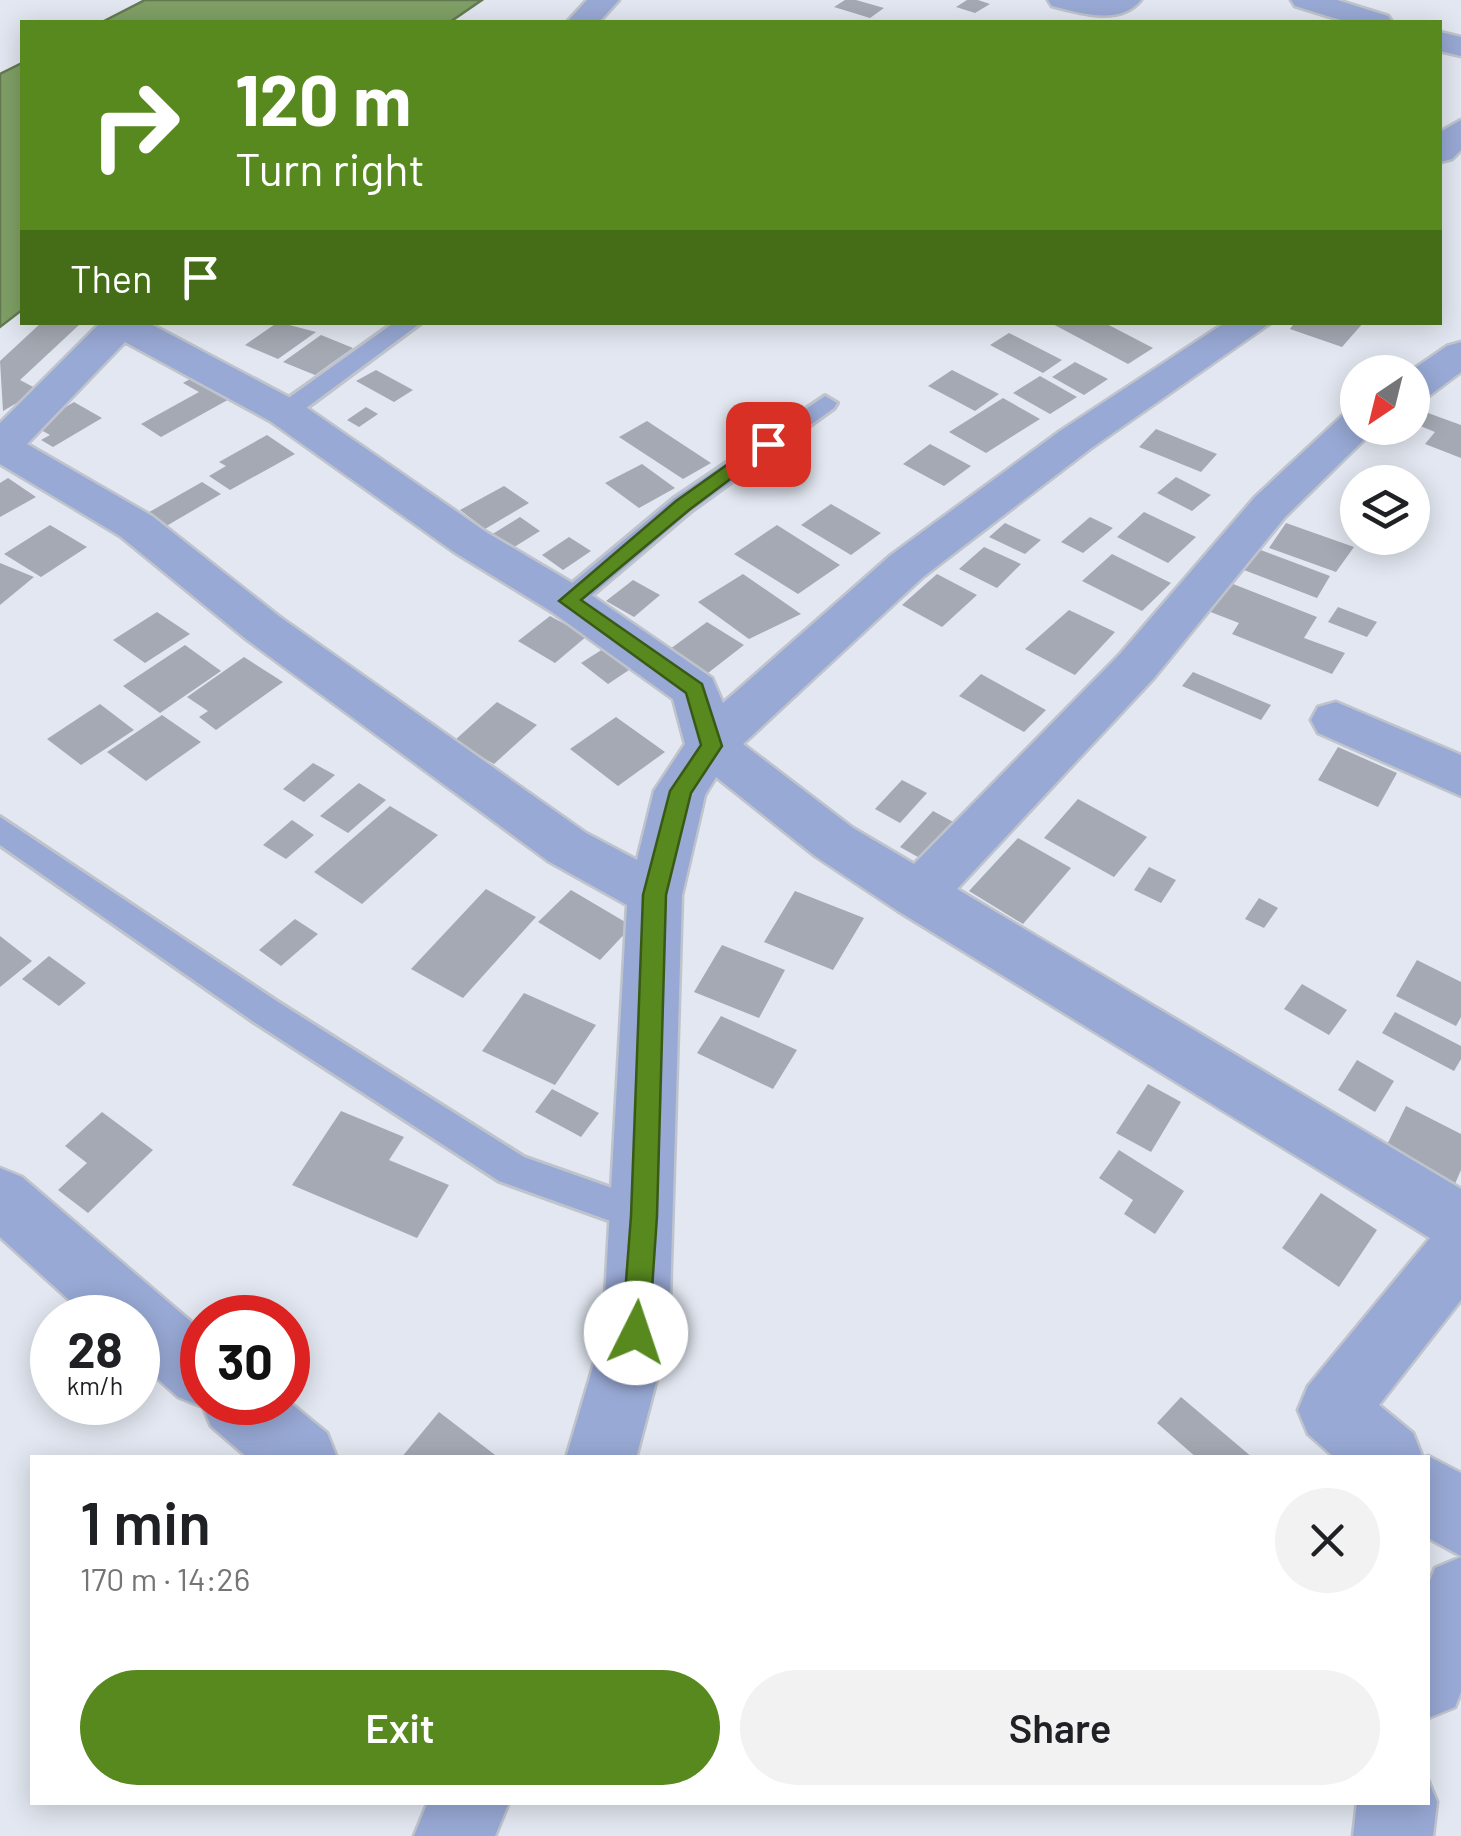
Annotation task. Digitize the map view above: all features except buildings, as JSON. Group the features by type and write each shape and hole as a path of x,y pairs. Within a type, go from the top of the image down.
{"street":[{"path":"584,20 604,0"},
{"path":"1063,0 1104,8 1126,0"},
{"path":"1306,0 1371,20"},
{"path":"1442,150 1461,130"},
{"path":"120,325 0,447 136,526 263,628 567,848 654,895"},
{"path":"126,325 285,412 470,542 568,601 694,690 711,746 834,842 917,896 1461,1223"},
{"path":"602,1455 636,1333 644,1216 654,895 680,791 711,746 764,693 907,566 1074,440 1248,325"},
{"path":"1430,376 1461,354"},
{"path":"917,896 1138,666 1270,507 1340,441"},
{"path":"1336,720 1461,777"},
{"path":"0,1197 180,1355"},
{"path":"1384,1455 1332,1410 1461,1250"},
{"path":"263,1425 298,1455"},
{"path":"1430,1494 1461,1520"},
{"path":"1430,1675 1461,1594"},
{"path":"454,1836 469,1805"},
{"path":"1393,1836 1397,1805"}],"lane":[{"path":"285,412 407,325"},
{"path":"568,601 682,506 825,403"},
{"path":"0,830 266,1012 512,1169 644,1216"}],"shaded area":[{"path":"145,0 482,0 453,20 106,20"},
{"path":"20,64 20,312 0,327 0,74"}],"route":[{"path":"636,1333 644,1216 654,895 680,791 711,746 694,690 568,601 682,506 768,444"}]}
